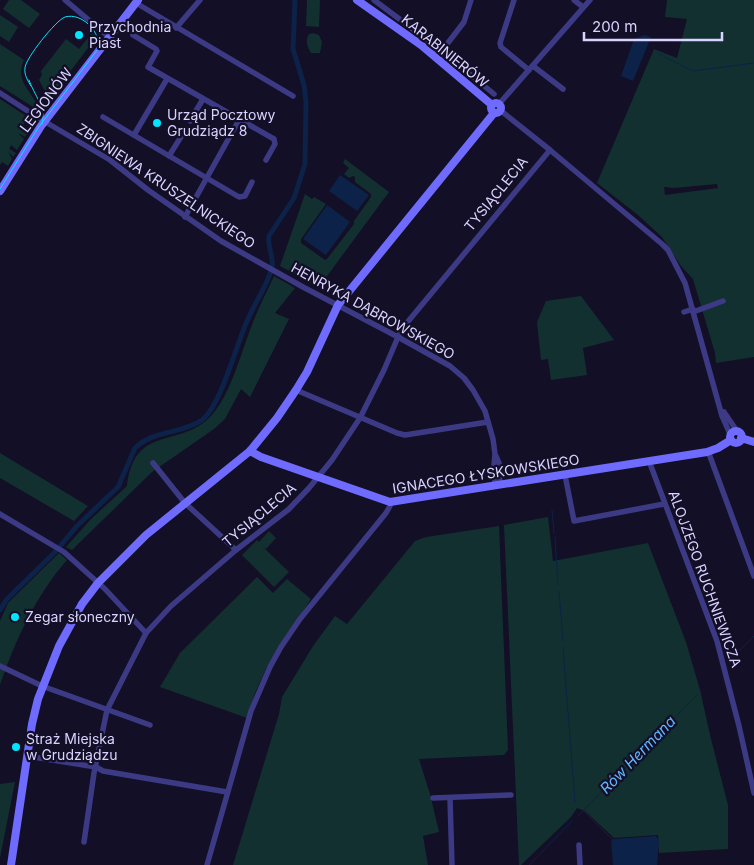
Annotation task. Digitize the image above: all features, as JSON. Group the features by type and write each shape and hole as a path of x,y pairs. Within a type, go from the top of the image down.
{"main road":[{"name":"KARABINIERÓW","path":"357,0 366,2 496,108"},
{"name":"LEGIONÓW","path":"0,191 44,121 118,28 123,25 139,2"},
{"path":"11,865 33,717 42,686 64,637 82,604 98,583 146,535 250,451 277,418 296,390 311,364 338,305 496,108"},
{"path":"735,436 754,442"},
{"name":"IGNACEGO ŁYSKOWSKIEGO","path":"250,451 261,458 390,502 708,451 718,448 735,436"}],"street":[{"path":"65,0 110,38"},
{"path":"176,28 200,0"},
{"path":"374,0 442,51 494,94"},
{"path":"436,58 464,22 471,0"},
{"path":"514,0 500,43 501,47 563,89"},
{"path":"574,0 583,8"},
{"path":"496,108 590,0"},
{"path":"139,2 176,28 293,96"},
{"path":"133,35 156,49 157,52 148,67 275,141 266,160"},
{"path":"134,135 167,79"},
{"name":"ZBIGNIEWA KRUSZELNICKIEGO","path":"0,93 110,160 148,190 221,242 274,271"},
{"path":"190,121 203,99"},
{"name":"KARABINIERÓW","path":"496,108 550,150 664,246 681,275 693,310 702,328 721,408"},
{"path":"103,117 240,197 245,196 252,182"},
{"path":"185,217 239,120"},
{"path":"169,156 184,132"},
{"name":"TYSIĄCLECIA","path":"84,842 107,710 146,632 171,606 296,502 317,478 360,418 381,377 398,337 408,321 550,150"},
{"name":"HENRYKA DĄBROWSKIEGO","path":"274,271 443,361 464,378 479,400 488,422 495,454 498,486"},
{"path":"684,312 723,301"},
{"path":"296,390 405,435 488,422"},
{"path":"721,408 731,424 735,436"},
{"path":"721,408 722,416 735,436"},
{"path":"708,451 754,576"},
{"name":"ALOJZEGO RUCHNIEWICZA","path":"649,461 717,642 740,726 754,793"},
{"path":"154,463 185,503 236,550"},
{"path":"564,475 574,521 664,504"},
{"path":"207,865 241,733 262,684 281,647 300,619 386,513 390,502"},
{"path":"0,514 63,551 98,583 146,632"},
{"path":"0,666 42,686 150,725"},
{"path":"26,756 96,767 103,771 227,792"},
{"path":"433,798 511,795"},
{"path":"450,798 452,865"},
{"path":"579,845 580,865"}],"green space":[{"path":"9,0 21,0 40,14 29,28 3,9"},
{"path":"307,0 320,0 319,27 306,26"},
{"path":"667,0 754,0 754,357 716,363 715,353 693,279 681,266 662,237 638,215 597,183 654,49 677,58 687,19 665,17","holes":["717,184 718,188 665,195 664,187 674,188"]},
{"path":"0,15 18,27 9,42 0,36"},
{"path":"92,33 97,36 57,89 52,86 46,93 39,80 42,75 41,71 66,39 79,49"},
{"path":"313,33 319,35 322,42 320,53 311,53 308,46 308,36"},
{"path":"0,44 24,60 21,75 38,110 0,86"},
{"path":"0,99 26,116 25,118 27,119 22,127 29,131 25,137 18,133 24,139 17,150 11,145 9,149 16,153 13,157 8,151 12,159 8,166 2,162 0,165"},
{"path":"345,159 389,192 319,287 280,266 305,194 312,199 314,197 326,204 301,239 301,243 325,260 354,224 354,221 371,197 371,194 355,182 355,177 349,178 344,174 349,168 343,163"},
{"path":"274,276 295,288 275,313 289,319 250,397 241,389 225,419 214,429 152,472 72,550 66,547 91,519 127,486 131,467 138,454 159,440 197,427 209,418 216,409 229,387 254,319"},
{"path":"581,296 614,340 583,348 587,375 551,380 548,359 541,360 537,322 546,301"},
{"path":"0,453 88,506 74,521 0,478"},
{"path":"548,517 553,561 648,543 686,642 700,690 728,805 728,849 659,853 658,835 614,838 585,811 577,808 571,817 519,865 504,525"},
{"path":"499,526 508,750 504,755 419,759 439,832 423,836 428,865 233,865 279,714 282,697 313,646 335,616 347,624 415,541 426,537"},
{"path":"269,531 276,538 266,549 262,546 289,572 274,587 242,555 257,540 259,542"},
{"path":"59,553 67,560 36,603 12,652 0,685 0,621 8,603"},
{"path":"257,577 273,593 287,579 311,599 266,669 255,693 247,718 160,687 180,653"},
{"path":"15,782 0,858 0,784"}],"water":[{"path":"644,35 651,37 633,81 621,76 634,39"},
{"path":"340,175 369,195 357,211 329,191"},
{"path":"327,205 350,222 326,255 303,239"},
{"path":"656,836 659,841 657,865 613,865 611,841 614,839"}],"waterway":[{"path":"0,610 7,599 55,552 77,526 118,487 135,448 150,438 186,428 202,420 216,402 248,319 270,274 272,259 269,236 294,198 305,164 306,102 304,85 293,49 295,0"},
{"path":"657,53 693,71 754,63"},
{"path":"552,510 554,533"},
{"path":"555,537 558,585"},
{"path":"559,592 563,641"},
{"name":"Rów Hermana","path":"729,661 754,636"},
{"path":"563,648 575,802"},
{"name":"Rów Hermana","path":"578,816 698,694"},
{"path":"584,811 613,840"},
{"name":"Rów Hermana","path":"529,865 572,821"}],"tram line":[{"path":"0,189 38,128 98,49 97,37 89,25 78,18 65,17 48,32 26,63 26,78 31,86"},
{"path":"29,80 43,112 42,124"}],"place":[{"name":"Przychodnia Piast","path":"79,35"},
{"name":"Urząd Pocztowy Grudziądz 8","path":"157,123"},
{"name":"Zegar słoneczny","path":"15,617"},
{"name":"Straż Miejska w Grudziądzu","path":"16,747"}]}
